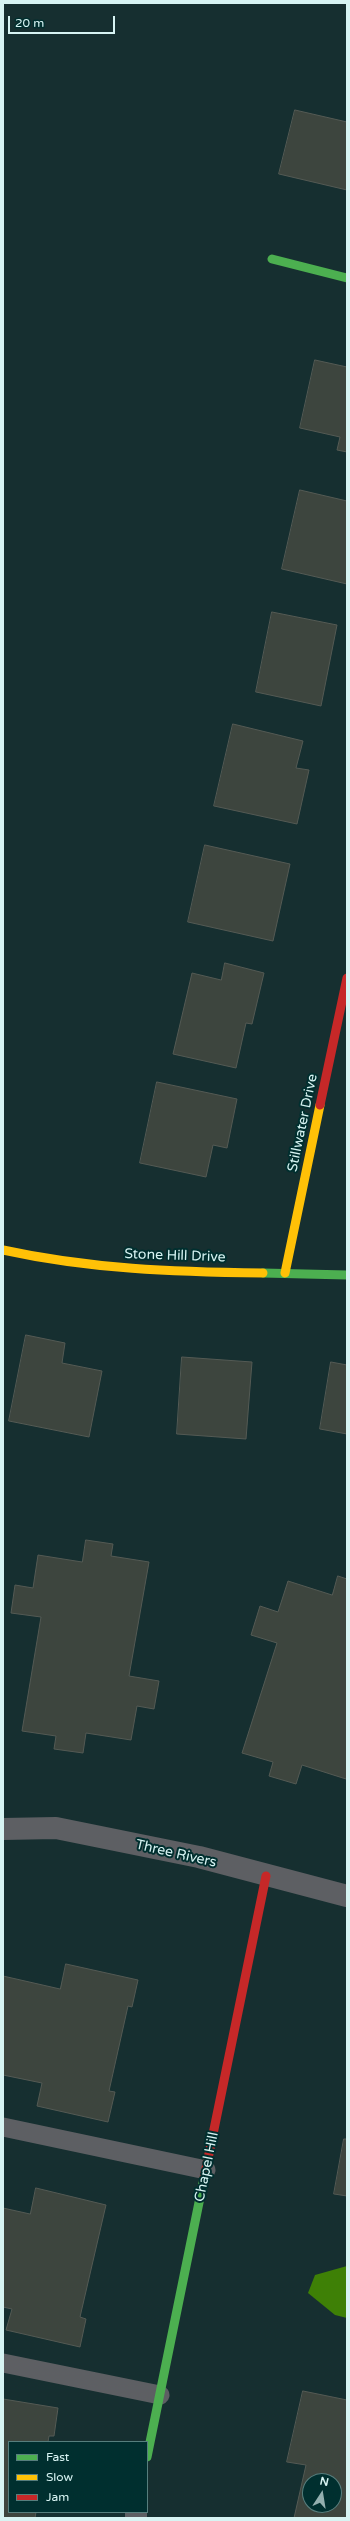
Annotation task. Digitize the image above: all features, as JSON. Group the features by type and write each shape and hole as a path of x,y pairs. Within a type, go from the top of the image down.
{"street":[{"path":"272,259 347,278"},
{"name":"Stillwater Drive","path":"286,1273 347,978"},
{"name":"Stone Hill Drive","path":"3,1250 40,1258 150,1271 347,1275"},
{"name":"Three Rivers","path":"3,1829 56,1828 199,1857 266,1876 347,1896"},
{"name":"Chapel Hill","path":"148,2452 266,1876"}],"lane":[{"path":"3,2127 206,2170"},
{"path":"3,2363 160,2395"}],"shaded area":[{"path":"347,2266 347,2318 335,2315 308,2293 315,2275"}],"building":[{"path":"295,110 347,122 347,190 279,174"},
{"path":"315,360 347,367 347,452 337,450 340,437 300,428"},
{"path":"300,490 347,501 347,584 282,569"},
{"path":"272,612 337,625 321,706 256,692"},
{"path":"233,724 303,741 296,768 309,770 297,824 214,806"},
{"path":"205,845 290,864 273,941 188,922"},
{"path":"225,963 264,973 252,1024 246,1023 236,1068 173,1054 192,973 221,980"},
{"path":"157,1082 237,1099 227,1148 213,1145 206,1177 140,1163"},
{"path":"26,1335 65,1343 62,1363 102,1371 89,1437 9,1421"},
{"path":"182,1357 252,1362 246,1439 177,1434"},
{"path":"331,1362 347,1365 347,1434 320,1429"},
{"path":"86,1540 113,1544 111,1556 149,1562 129,1676 159,1681 154,1709 137,1706 131,1740 86,1733 83,1753 54,1749 56,1736 22,1731 41,1617 11,1613 15,1585 33,1588 38,1555 82,1562"},
{"path":"338,1576 347,1579 347,1776 346,1779 302,1765 296,1784 269,1776 273,1762 242,1753 277,1643 251,1635 260,1606 278,1612 288,1581 332,1595"},
{"path":"66,1964 138,1980 132,2007 128,2006 109,2091 115,2092 108,2122 37,2106 42,2083 3,2075 3,1976 60,1989"},
{"path":"344,2139 347,2139 347,2196 334,2194"},
{"path":"36,2188 106,2205 80,2317 86,2319 80,2347 6,2330 12,2309 3,2307 3,2208 30,2214"},
{"path":"303,2391 347,2400 347,2518 294,2518 302,2483 302,2513 342,2513 342,2473 304,2473 306,2465 287,2462"},
{"path":"3,2399 58,2408 54,2436 49,2436 48,2441 8,2441 8,2513 36,2513 35,2518 3,2518"}],"traffic: fast":[{"path":"272,259 347,278"},
{"path":"263,1273 347,1275"},
{"path":"148,2452 204,2178"}],"traffic: slow":[{"path":"285,1273 320,1105"},
{"path":"3,1250 68,1261 132,1268 197,1272 263,1273"}],"traffic: jam":[{"path":"320,1105 347,978"},
{"path":"204,2178 266,1876"}]}
